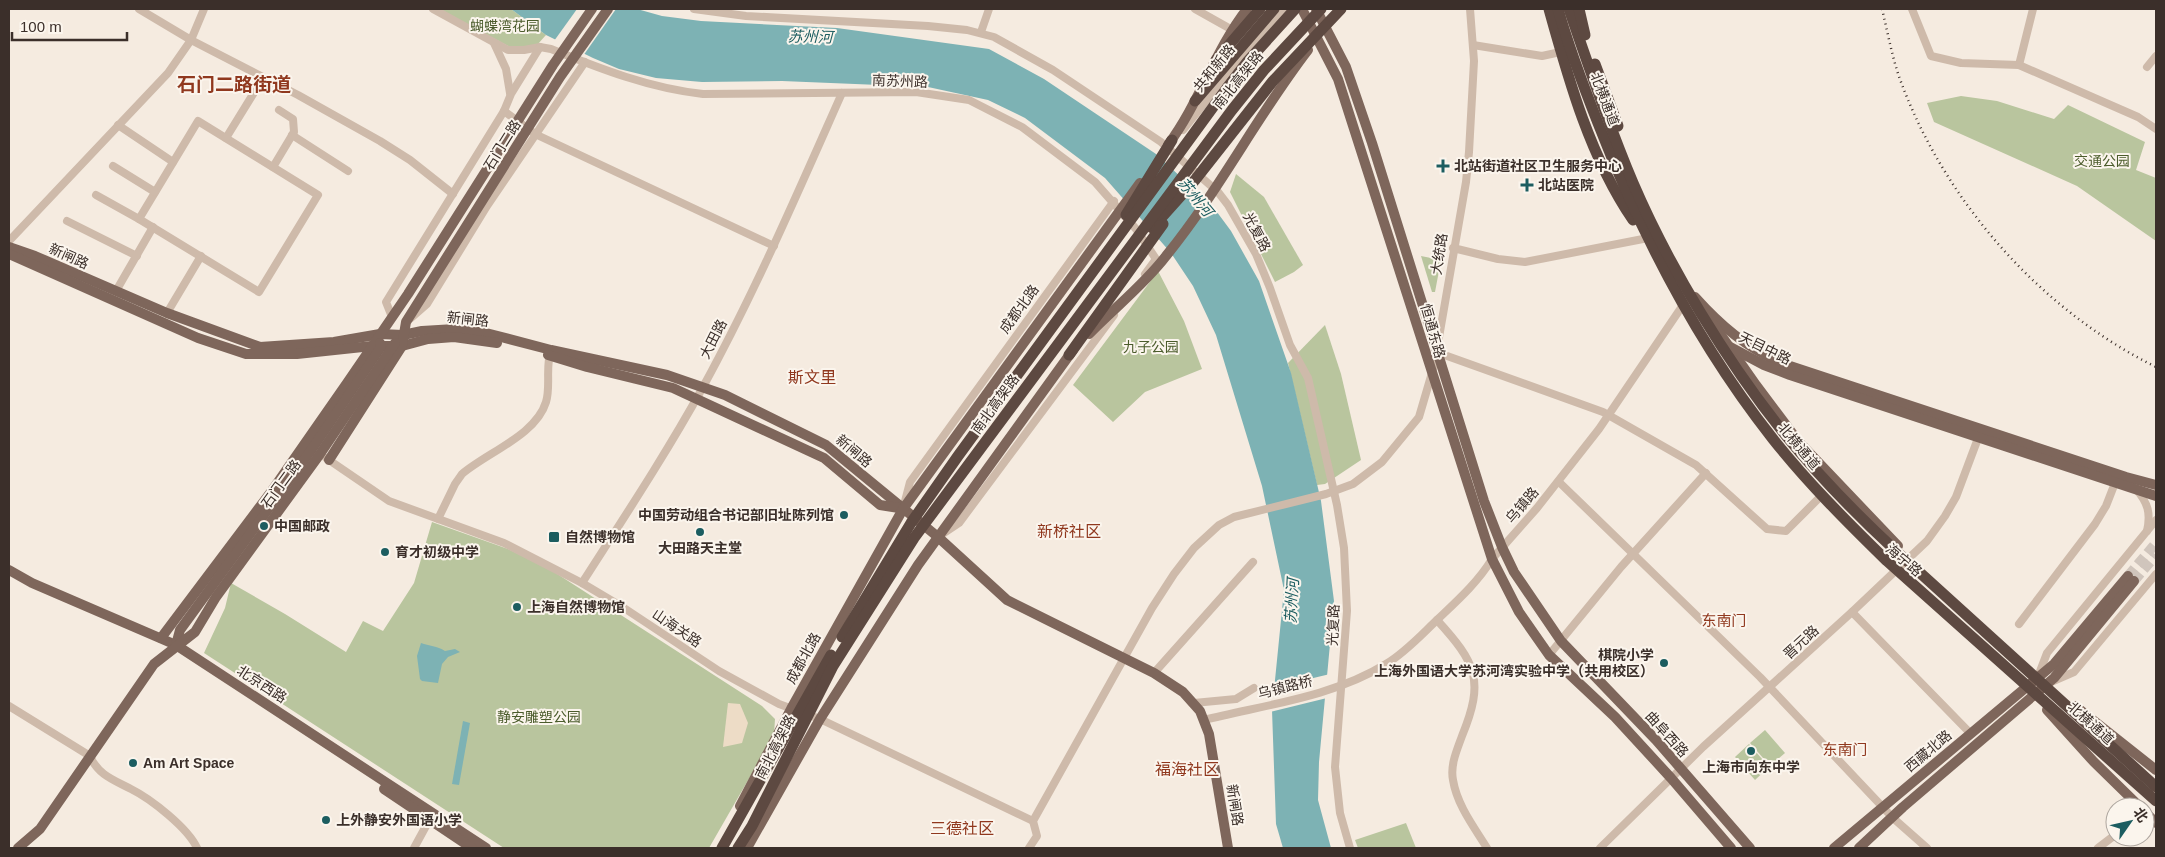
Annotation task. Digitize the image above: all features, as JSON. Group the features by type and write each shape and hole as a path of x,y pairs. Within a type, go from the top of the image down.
{"highway":[{"path":"1216,60 1259,9"},
{"path":"1195,101 1274,9"},
{"name":"南北高架路","path":"722,848 812,687 911,523 1089,275 1248,61 1295,9"},
{"name":"南北高架路","path":"738,848 752,826 834,666 914,538 1232,110 1270,63 1321,9"},
{"path":"1101,285 1196,177 1273,81 1342,9"},
{"path":"1549,9 1566,72 1597,153 1619,199 1652,249"},
{"name":"北横通道","path":"1556,9 1605,142 1652,249 1694,326 1773,440 1847,522 1887,560 2140,780 2156,787"},
{"name":"北横通道","path":"1569,9 1597,92 1615,138 1634,185 1662,242 1705,319 1726,352 1783,432 1815,470 1896,551 2140,780 2156,802"},
{"path":"1579,9 1588,45 1662,242"},
{"path":"1089,275 1170,144"},
{"path":"1069,355 1196,177"}],"main road":[{"name":"石门二路","path":"380,334 408,294 553,65 592,9"},
{"name":"石门二路","path":"329,460 397,346 403,335 406,322 560,77 608,9"},
{"name":"成都北路","path":"715,848 902,508 1170,144 1195,101 1224,41 1247,9"},
{"name":"恒通东路","path":"1302,9 1338,80 1492,559 1519,612 1549,655"},
{"name":"恒通东路","path":"1316,9 1346,68 1372,143 1436,352 1484,501 1502,548 1514,572 1561,641"},
{"path":"747,848 820,719 938,537 980,477 1069,355 1166,257 1216,189 1285,81 1317,36 1342,9"},
{"name":"天目中路","path":"1556,9 1567,51 1590,113 1643,238 1680,308 1728,346 1784,373 2156,485"},
{"name":"天目中路","path":"1569,9 1640,191 1692,294 1732,335 1748,346 1793,367 2156,496"},
{"name":"新闸路","path":"9,247 35,256 166,313 260,347 334,342 380,334 403,335 422,331 455,329 486,333 550,352 587,367 668,386 824,458 880,505 902,508"},
{"name":"新闸路","path":"9,254 198,338 246,354 297,354 376,346 397,346 428,339 454,337 487,340 667,374 725,395 826,445 938,537 1007,600 1174,685 1194,703 1204,720 1212,748 1228,848"},
{"name":"海宁路","path":"1692,294 1756,386 1798,441 1910,558 2084,715 2156,770"},
{"name":"海宁路","path":"1680,308 1710,356 1762,430 1786,462 1819,498 1883,562 2024,687 2094,762 2130,797"},
{"path":"376,346 380,334"},
{"name":"石门二路","path":"161,638 241,539 316,452 376,346"},
{"name":"石门二路","path":"176,645 180,630 305,444 376,346"},
{"name":"石门二路","path":"18,848 40,829 154,664 195,632 316,452 397,346"},
{"name":"北京西路","path":"9,570 32,583 176,645 367,770 431,817 486,848"},
{"name":"西藏北路","path":"1834,848 2039,674 2054,664 2131,579 2049,683 1859,848"},
{"name":"曲阜西路","path":"1561,641 1656,740 1679,769 1750,848"},
{"name":"曲阜西路","path":"1549,655 1615,717 1731,848"},
{"path":"431,817 472,848"}],"street":[{"path":"139,9 191,40 395,150 453,194"},
{"path":"9,241 168,73 191,40 204,9"},
{"path":"433,9 508,50 540,48"},
{"name":"光复路","path":"694,9 746,16 928,26 981,32 994,37 1053,70 1170,144 1196,177 1218,192 1248,238 1263,271 1290,345 1308,378 1334,491 1343,541 1347,591 1346,631 1336,749 1336,780 1340,813 1350,848"},
{"path":"981,32 989,9"},
{"path":"1195,9 1253,42 1259,9"},
{"name":"共和新路","path":"1170,144 1253,42 1284,9"},
{"name":"大统路","path":"1033,821 1152,608 1194,548 1218,525 1242,514 1326,494 1351,486 1364,478 1386,457 1420,415 1432,374 1469,152 1473,45 1470,9"},
{"path":"1912,9 1931,56 1961,64 2018,65 2138,117 2156,129"},
{"path":"2018,65 2032,12"},
{"path":"1196,177 1275,75 1302,45 1317,36"},
{"name":"石门二路","path":"493,42 506,69 510,94"},
{"path":"1473,45 1542,56 1567,51"},
{"name":"石门二路","path":"392,317 386,302 504,111 510,94 540,48"},
{"name":"南苏州路","path":"540,48 551,49 632,80 681,92 703,94 916,92 969,100 1022,127 1095,182 1114,201 1156,259 959,523 938,537"},
{"path":"2147,67 2156,56"},
{"name":"石门二路","path":"406,322 427,304 487,206 584,62"},
{"path":"226,138 263,78"},
{"name":"大田路","path":"582,584 631,508 703,387 774,246 842,93"},
{"path":"273,167 294,132 294,120 278,110"},
{"path":"504,111 535,134 774,246"},
{"path":"96,195 260,292 318,195 198,121 139,219"},
{"path":"118,125 173,162"},
{"path":"292,136 348,171"},
{"path":"113,166 155,192"},
{"name":"成都北路","path":"902,508 910,482 1114,201"},
{"path":"67,221 137,256"},
{"path":"116,291 153,227"},
{"path":"1453,248 1498,259 1525,262 1643,238"},
{"path":"166,313 200,256"},
{"name":"乌镇路","path":"1331,689 1365,676 1388,663 1418,639 1483,574 1492,559 1558,482 1609,415 1680,308 1692,294"},
{"path":"438,519 462,474 526,430 543,411 547,398 550,352"},
{"path":"1436,352 1596,408 1685,457 1706,473 1767,529 1786,531 1819,498"},
{"name":"晋元路","path":"1600,848 1679,769 1896,572 1927,541 1950,508 1964,478 1980,433"},
{"name":"山海关路","path":"316,452 390,500 504,544 582,584 624,608 719,671 778,704 820,719 1033,821"},
{"path":"1549,655 1634,553 1706,473"},
{"path":"1558,482 1634,553 1770,687 1892,818 1927,848"},
{"path":"2019,624 2095,524 2106,506 2115,483"},
{"path":"2136,489 2147,503 2146,533"},
{"name":"西藏北路","path":"2039,674 2048,653 2156,520"},
{"path":"1154,674 1253,562"},
{"name":"西藏北路","path":"2049,683 2074,672 2156,574"},
{"path":"1852,612 1970,733"},
{"path":"1437,620 1459,644 1468,659 1473,678 1475,693 1473,710 1454,758 1452,779 1464,813 1487,848"},
{"path":"1194,703 1236,700 1254,688"},
{"name":"乌镇路桥","path":"1204,720 1331,689"},
{"path":"9,706 90,756 94,767 133,790 181,825 192,837 197,848"},
{"path":"414,848 431,817"},
{"path":"1029,848 1037,836 1033,821"}],"green space":[{"name":"蝴蝶湾花园","path":"438,9 511,9 546,35 537,45 524,48 510,47"},
{"name":"交通公园","path":"1961,96 1997,101 2054,119 2068,105 2145,142 2136,170 2156,178 2156,241 2077,186 1934,122 1927,103"},
{"path":"1236,174 1264,197 1303,265 1275,282 1230,192"},
{"path":"1421,256 1441,260 1435,292 1432,292"},
{"name":"九子公园","path":"1158,271 1184,321 1202,369 1145,392 1113,422 1073,385"},
{"path":"1325,325 1341,374 1361,460 1325,484 1317,485 1288,363"},
{"name":"静安雕塑公园","path":"432,522 508,549 548,568 762,706 775,719 774,735 709,848 504,848 204,653 225,608 231,583 346,652 363,621 383,631 414,583"},
{"path":"1765,730 1785,753 1770,766 1750,743"},
{"path":"1749,744 1769,767 1755,780 1735,757"},
{"path":"1406,823 1416,848 1358,848 1355,840"}],"shaded area":[{"path":"728,703 740,704 748,723 742,743 723,747"}],"water":[{"name":"苏州河","path":"511,9 637,9 662,16 701,21 837,28 989,49 1044,79 1156,154 1214,208 1231,231 1259,281 1291,373 1321,501 1334,601 1319,762 1318,800 1331,848 1283,848 1276,824 1272,710 1284,590 1262,486 1216,335 1193,286 1171,253 1105,178 1025,118 988,100 928,87 782,81 702,82 656,78 619,69 593,58 546,35"},
{"path":"421,643 445,651 455,649 460,652 448,657 442,664 438,683 422,681 420,679 417,656"},
{"path":"463,721 470,723 459,785 452,784"}],"pier":[{"path":"577,9 616,9 583,56 554,41"},
{"path":"1330,674 1327,698 1270,712 1272,688"}],"tunnel":[{"path":"2128,576 2156,543"},
{"path":"2134,581 2156,555"}],"railway":[{"path":"1882,9 1898,73 1920,127 1944,170 1971,210 2002,248 2037,284 2074,315 2114,343 2156,367"}],"place":[{"name":"北站街道社区卫生服务中心","path":"1443,166"},
{"name":"北站医院","path":"1527,185"},
{"name":"中国劳动组合书记部旧址陈列馆","path":"844,515"},
{"name":"中国邮政","path":"264,526"},
{"name":"大田路天主堂","path":"700,532"},
{"name":"自然博物馆","path":"554,537"},
{"name":"育才初级中学","path":"385,552"},
{"name":"上海自然博物馆","path":"517,607"},
{"name":"棋院小学 上海外国语大学苏河湾实验中学（共用校区）","path":"1664,663"},
{"name":"上海市向东中学","path":"1751,751"},
{"name":"Am Art Space","path":"133,763"},
{"name":"上外静安外国语小学","path":"326,820"}],"district":[{"name":"石门二路街道","path":"234,84"},
{"name":"斯文里","path":"812,377"},
{"name":"新桥社区","path":"1069,531"},
{"name":"东南门","path":"1724,621"},
{"name":"东南门","path":"1845,750"},
{"name":"福海社区","path":"1187,769"},
{"name":"三德社区","path":"962,828"}]}
